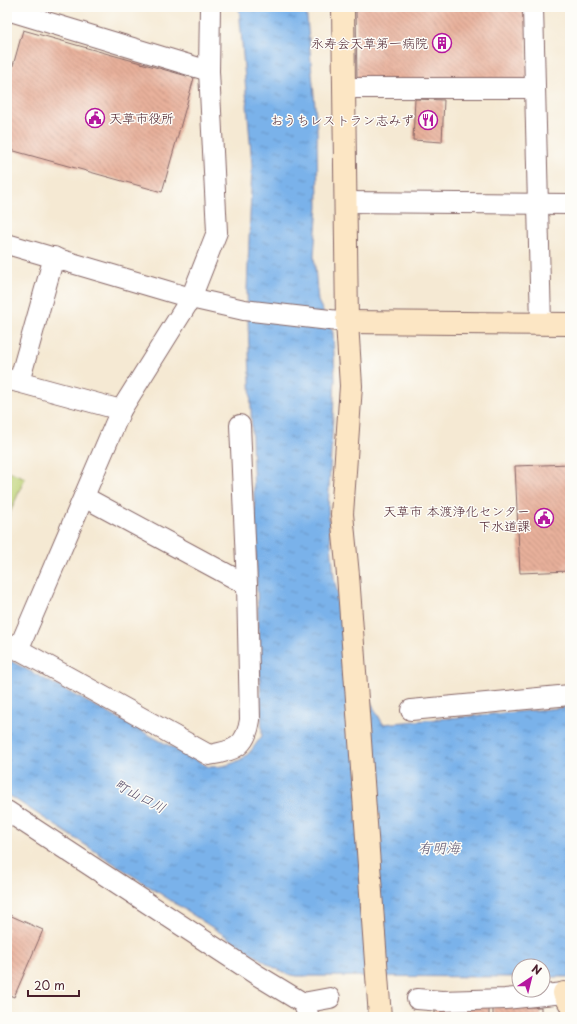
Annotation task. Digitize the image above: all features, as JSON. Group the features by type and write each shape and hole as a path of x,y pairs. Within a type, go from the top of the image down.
{"street":[{"path":"210,7 209,71 217,232 191,298 121,410 84,497 13,646 210,755 234,749 243,742 248,732 250,720 247,585 240,425"},
{"path":"343,7 345,202 340,321 351,386 342,514 354,654 380,1017"},
{"path":"533,7 541,324"},
{"path":"7,10 209,71"},
{"path":"344,88 535,88"},
{"path":"345,202 570,204"},
{"path":"7,244 191,298 244,310 340,321 570,324"},
{"path":"54,257 13,381 121,410"},
{"path":"84,497 247,585"},
{"path":"411,710 570,696"},
{"path":"7,811 257,975 306,1010 330,998"},
{"path":"416,999 442,1001 567,999"}],"green space":[{"path":"7,470 25,478 7,520"}],"water":[{"path":"239,7 306,7 317,128 318,207 314,255 318,301 333,332 335,379 328,508 334,578 347,636 363,689 383,724 570,707 570,977 551,977 551,958 511,958 511,977 297,976 287,974 273,967 7,794 7,659 209,767 225,766 235,763 252,750 262,736 247,290 252,165"}],"building":[{"name":"永寿会天草第一病院","path":"356,7 526,7 528,80 357,80"},
{"name":"天草市役所","path":"23,30 194,78 162,192 7,149 7,87"},
{"name":"おうちレストラン志みず","path":"415,99 444,100 442,142 413,140"},
{"name":"天草市 本渡浄化センター 下水道課","path":"570,464 570,571 520,573 515,466"},
{"path":"7,914 43,930 14,997 7,994"},
{"path":"435,1006 489,1006 489,1017 435,1017"},
{"path":"493,1007 541,1007 541,1017 493,1017"}],"place":[{"name":"永寿会天草第一病院","path":"442,43"},
{"name":"天草市役所","path":"95,118"},
{"name":"おうちレストラン志みず","path":"428,120"},
{"name":"天草市 本渡浄化センター 下水道課","path":"544,518"}],"water label":[{"name":"町山口川","path":"140,796"},
{"name":"有明海","path":"439,848"}]}
